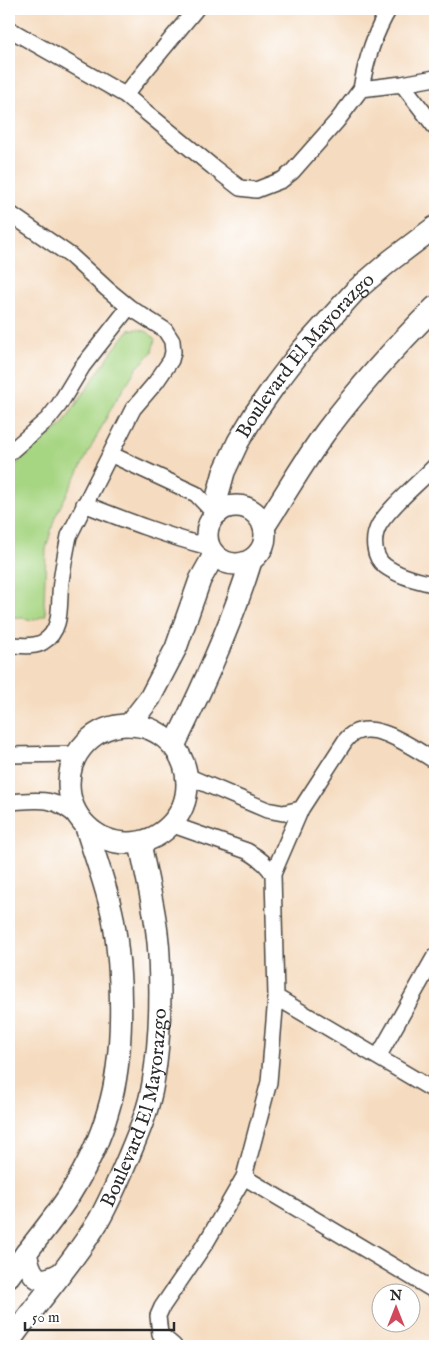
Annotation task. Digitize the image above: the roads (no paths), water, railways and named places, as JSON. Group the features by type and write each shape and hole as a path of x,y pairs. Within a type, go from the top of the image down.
{"street":[{"path":"125,95 196,9"},
{"path":"9,29 125,95 240,188 256,190 282,180 292,172 337,121 362,89 366,60 374,37 389,9"},
{"path":"362,89 435,78"},
{"path":"402,84 435,127"},
{"path":"9,214 71,256 129,307 165,330 172,341 173,352 171,360 164,370 133,409 84,504 70,536 64,557 60,585 60,608 52,634 43,642 9,645"},
{"name":"Boulevard El Mayorazgo","path":"217,513 218,494 224,472 251,420 275,384 301,351 355,291 390,260 435,226"},
{"path":"9,454 48,419 59,405 82,367 129,307"},
{"path":"264,527 325,432 359,388 396,346 435,307"},
{"path":"110,454 196,494 217,513"},
{"path":"435,466 379,525 375,536 374,549 380,562 400,575 435,585"},
{"path":"84,504 212,551"},
{"path":"237,506 254,512 264,527 266,537 258,555 251,561 241,564 231,564 222,561 212,551 207,537 208,528 217,513 237,506"},
{"path":"129,725 150,698 176,648 212,551"},
{"path":"174,746 216,653 243,587 251,561"},
{"path":"9,802 45,800 56,802 82,823 102,838 121,844 140,843 158,836 173,824 182,810 188,794 188,776 183,760 174,746 161,735 145,728 129,725 113,727 99,732 86,742 77,754 69,775 70,798 82,823"},
{"path":"174,1346 160,1334 158,1316 162,1307 207,1241 244,1177 269,1082 276,997 273,874 301,809 348,736 360,730 367,729 391,736 435,761"},
{"path":"9,756 77,754"},
{"path":"188,776 267,810 283,813 301,809"},
{"name":"Boulevard El Mayorazgo","path":"9,1276 70,1194 101,1132 115,1082 119,1044 121,985 113,918 82,823"},
{"path":"173,824 247,851 266,864 273,874"},
{"name":"Boulevard El Mayorazgo","path":"9,1342 98,1221 112,1196 145,1113 153,1085 159,1020 159,954 140,843"},
{"path":"378,1057 435,956"},
{"path":"276,997 435,1091"},
{"path":"244,1177 435,1291"},
{"path":"26,1253 32,1274 41,1280 51,1279 61,1273"}]}
